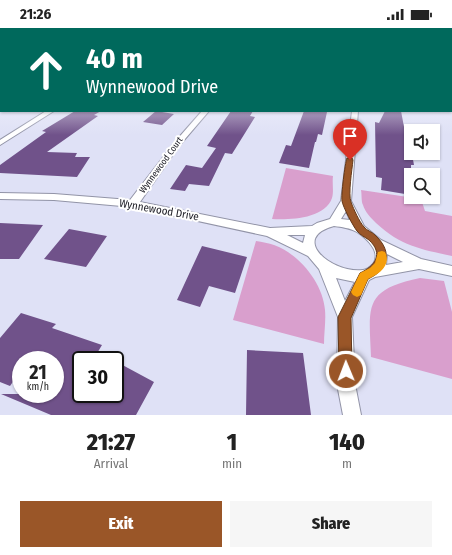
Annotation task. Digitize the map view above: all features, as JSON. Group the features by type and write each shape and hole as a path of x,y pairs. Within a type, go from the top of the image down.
{"street":[{"path":"0,143 47,112"},
{"name":"Wynnewood Court","path":"133,204 169,152 187,130 205,112"},
{"path":"334,222 346,201 355,112"},
{"name":"Wynnewood Drive","path":"0,196 54,197 133,204 270,232 314,230 324,224 334,222 344,223 360,229 373,238 376,243 419,264 452,271"},
{"path":"346,201 360,229"},
{"path":"312,253 308,240 314,230"},
{"name":"Wynnewood Drive","path":"270,232 312,253 315,259 325,267 351,277 419,264"},
{"path":"344,317 369,274 380,264 382,255 376,243"},
{"path":"325,267 344,317 346,384 352,415"}],"shaded area":[{"path":"286,168 333,176 333,196 328,205 322,210 306,217 272,219"},
{"path":"361,190 404,196 404,204 423,204 425,211 452,216 452,256 420,249 394,237 385,231 368,215 362,202"},
{"path":"256,241 268,243 283,249 301,262 315,280 320,290 325,310 324,344 233,320"},
{"path":"420,278 444,281 452,312 452,379 371,357 370,325 373,303 379,295 388,288"}],"building":[{"path":"73,112 99,112 94,115 98,116 47,152 77,153 75,157 90,157 77,177 0,173 0,165 46,132 42,131"},
{"path":"155,112 174,114 162,125 143,122"},
{"path":"230,112 252,112 250,116 255,117 232,154 225,153 209,186 189,184 185,191 170,189 186,165 202,168 216,148 207,146"},
{"path":"304,112 327,112 322,135 318,134 309,168 279,163 286,145 291,146"},
{"path":"384,112 401,112 404,127 404,160 413,160 414,165 411,165 411,168 404,168 404,194 381,190 382,178 376,177 375,122 379,123"},
{"path":"0,223 43,225 19,259 0,259"},
{"path":"69,229 107,236 86,267 44,259"},
{"path":"202,246 247,257 235,293 209,286 200,307 177,300"},
{"path":"21,313 56,324 52,328 102,345 98,351 72,351 72,403 124,403 124,366 154,382 136,415 51,415 22,403 64,403 64,351 12,351 12,383 10,386 0,382 0,338"},
{"path":"247,350 303,353 311,415 246,415"},
{"path":"1,394 12,394 12,399"}],"slow traffic":[{"path":"357,292 364,276 374,272 380,264 382,255"}],"route":[{"path":"346,371 344,317 364,276 374,272 380,264 382,255 373,238 365,231 360,229 346,201 350,160"}]}
